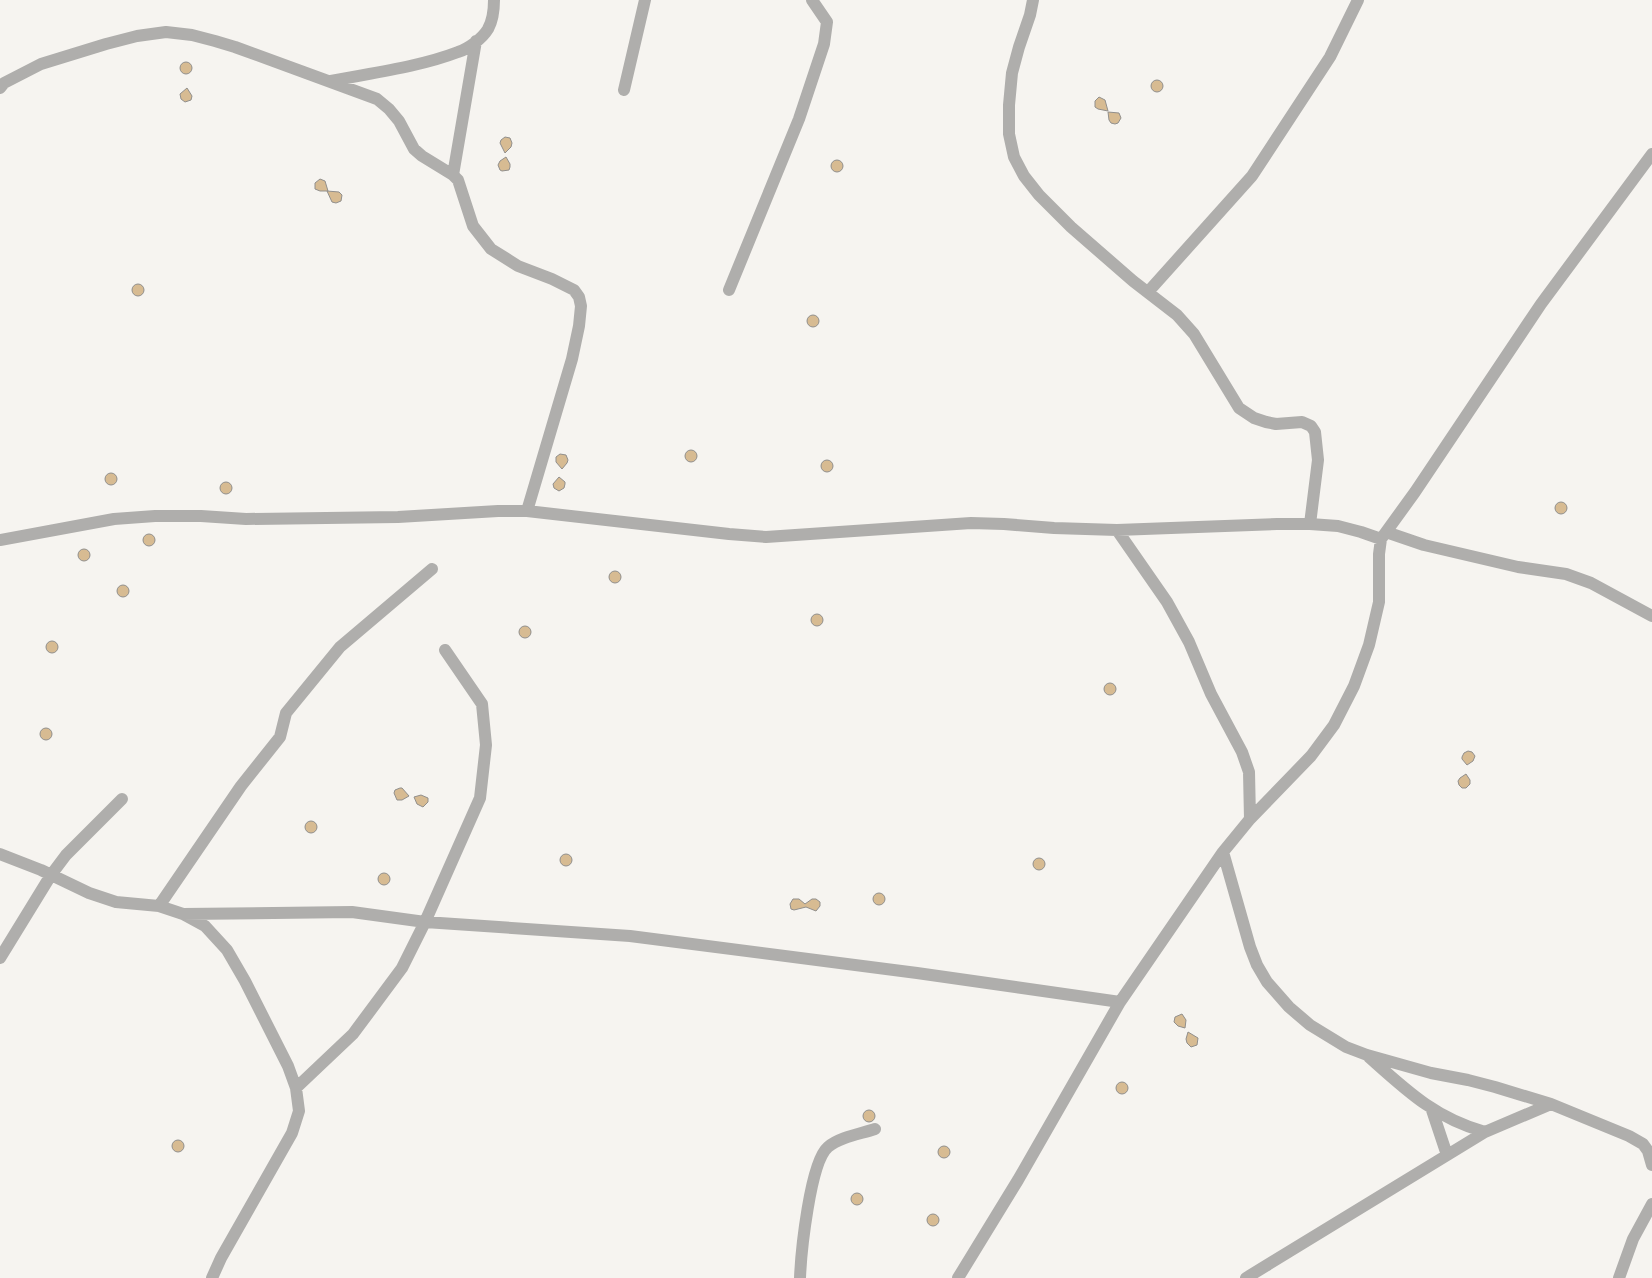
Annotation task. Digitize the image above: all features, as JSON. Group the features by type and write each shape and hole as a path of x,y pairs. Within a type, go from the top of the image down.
{"street":[{"path":"330,81 459,52 487,31 494,15 494,0"},
{"path":"624,90 645,0"},
{"path":"729,290 799,119 824,44 827,22 812,0"},
{"path":"1033,0 1012,74 1009,115 1009,134 1014,157 1024,176 1039,195 1071,227 1177,315 1194,334 1239,408 1254,418 1266,422 1276,424 1302,422 1311,426 1316,432 1318,460 1310,524"},
{"path":"1148,292 1252,176 1330,57 1358,0"},
{"path":"0,88 4,83 41,64 137,36 166,32 192,35 216,41 377,99 389,109 398,121 414,149 458,180 474,226 491,249 518,266 574,290 579,297 581,306 579,326 572,359 527,511"},
{"path":"453,175 476,41"},
{"path":"958,1278 1018,1180 1120,1002 1223,852 1250,819 1311,756 1334,725 1354,686 1369,645 1378,602 1379,554 1384,536 1541,304 1652,154"},
{"path":"0,540 114,519 138,517 201,516 246,519 398,518 498,511 527,511 766,537 971,523 1117,530 1310,524 1338,526 1518,567 1566,574 1591,584 1652,616"},
{"path":"1117,530 1167,602 1189,642 1212,694 1242,752 1249,772 1250,819"},
{"path":"159,906 241,786 280,737 286,713 340,646 432,569"},
{"path":"296,1088 352,1034 402,968 425,922 480,798 486,745 482,704 445,650"},
{"path":"0,958 51,875 66,856 122,799"},
{"path":"1223,852 1250,947 1267,982 1289,1007 1310,1025 1346,1047 1366,1055 1430,1073 1495,1087 1550,1104 1629,1136 1643,1144 1648,1151 1652,1166"},
{"path":"0,854 89,893 116,902 159,906 183,914 205,926 228,950 288,1066 296,1088 299,1111 292,1134 221,1258 212,1278"},
{"path":"183,914 352,912 425,922 630,936 1120,1002"},
{"path":"1366,1055 1432,1110 1463,1126 1485,1132"},
{"path":"1246,1278 1485,1132 1550,1104"},
{"path":"1432,1110 1447,1155"},
{"path":"800,1278 803,1234 816,1170 821,1156 827,1148 836,1142 875,1129"},
{"path":"1619,1278 1633,1239 1652,1204"}],"building":[{"path":"184,62 188,62 192,68 188,74 184,74 180,70 180,66"},
{"path":"1155,80 1159,80 1163,86 1159,92 1155,92 1151,88 1151,84"},
{"path":"187,88 192,96 191,100 185,102 181,99 180,94"},
{"path":"1099,97 1105,100 1108,111 1095,107 1095,101"},
{"path":"1108,112 1119,113 1121,118 1118,123 1111,123"},
{"path":"505,137 510,138 512,143 505,153 500,143"},
{"path":"506,157 510,167 509,170 502,171 498,165"},
{"path":"835,160 839,160 843,166 839,172 835,172 831,168 831,164"},
{"path":"320,179 325,181 328,191 315,189 315,183"},
{"path":"327,191 339,192 342,195 341,201 332,202"},
{"path":"136,284 140,284 144,290 140,296 136,296 132,292 132,288"},
{"path":"811,315 815,315 819,321 815,327 811,327 807,323 807,319"},
{"path":"689,450 693,450 697,456 693,462 689,462 685,458 685,454"},
{"path":"560,454 566,455 568,460 562,469 556,462 556,457"},
{"path":"825,460 829,460 833,466 829,472 825,472 821,468 821,464"},
{"path":"109,473 113,473 117,479 113,485 109,485 105,481 105,477"},
{"path":"559,477 565,484 564,488 559,491 554,488 553,484"},
{"path":"224,482 228,482 232,488 228,494 224,494 220,490 220,486"},
{"path":"1559,502 1563,502 1567,508 1563,514 1559,514 1555,510 1555,506"},
{"path":"147,534 151,534 155,540 151,546 147,546 143,542 143,538"},
{"path":"82,549 86,549 90,555 86,561 82,561 78,557 78,553"},
{"path":"613,571 617,571 621,577 617,583 613,583 609,579 609,575"},
{"path":"121,585 125,585 129,591 125,597 121,597 117,593 117,589"},
{"path":"815,614 819,614 823,620 819,626 815,626 811,622 811,618"},
{"path":"523,626 527,626 531,632 527,638 523,638 519,634 519,630"},
{"path":"50,641 54,641 58,647 54,653 50,653 46,649 46,645"},
{"path":"1108,683 1112,683 1116,689 1112,695 1108,695 1104,691 1104,687"},
{"path":"44,728 48,728 52,734 48,740 44,740 40,736 40,732"},
{"path":"1468,751 1472,752 1475,756 1473,761 1467,765 1462,757"},
{"path":"1466,774 1470,784 1466,788 1462,788 1458,781"},
{"path":"400,788 409,796 402,800 397,800 394,793 395,790"},
{"path":"421,795 428,798 428,802 423,807 417,804 414,797"},
{"path":"309,821 313,821 317,827 313,833 309,833 305,829 305,825"},
{"path":"564,854 568,854 572,860 568,866 564,866 560,862 560,858"},
{"path":"1037,858 1041,858 1045,864 1041,870 1037,870 1033,866 1033,862"},
{"path":"382,873 386,873 390,879 386,885 382,885 378,881 378,877"},
{"path":"877,893 881,893 885,899 881,905 877,905 873,901 873,897"},
{"path":"793,899 799,899 805,904 812,899 816,899 820,902 820,906 816,911 806,907 794,910 791,909 790,904"},
{"path":"1182,1014 1186,1020 1185,1028 1178,1026 1174,1022 1175,1017"},
{"path":"1188,1032 1198,1038 1197,1045 1191,1047 1187,1043"},
{"path":"1120,1082 1124,1082 1128,1088 1124,1094 1120,1094 1116,1090 1116,1086"},
{"path":"867,1110 871,1110 875,1116 871,1122 867,1122 863,1118 863,1114"},
{"path":"176,1140 180,1140 184,1146 180,1152 176,1152 172,1148 172,1144"},
{"path":"942,1146 946,1146 950,1152 946,1158 942,1158 938,1154 938,1150"},
{"path":"855,1193 859,1193 863,1199 859,1205 855,1205 851,1201 851,1197"},
{"path":"931,1214 935,1214 939,1220 935,1226 931,1226 927,1222 927,1218"}]}
